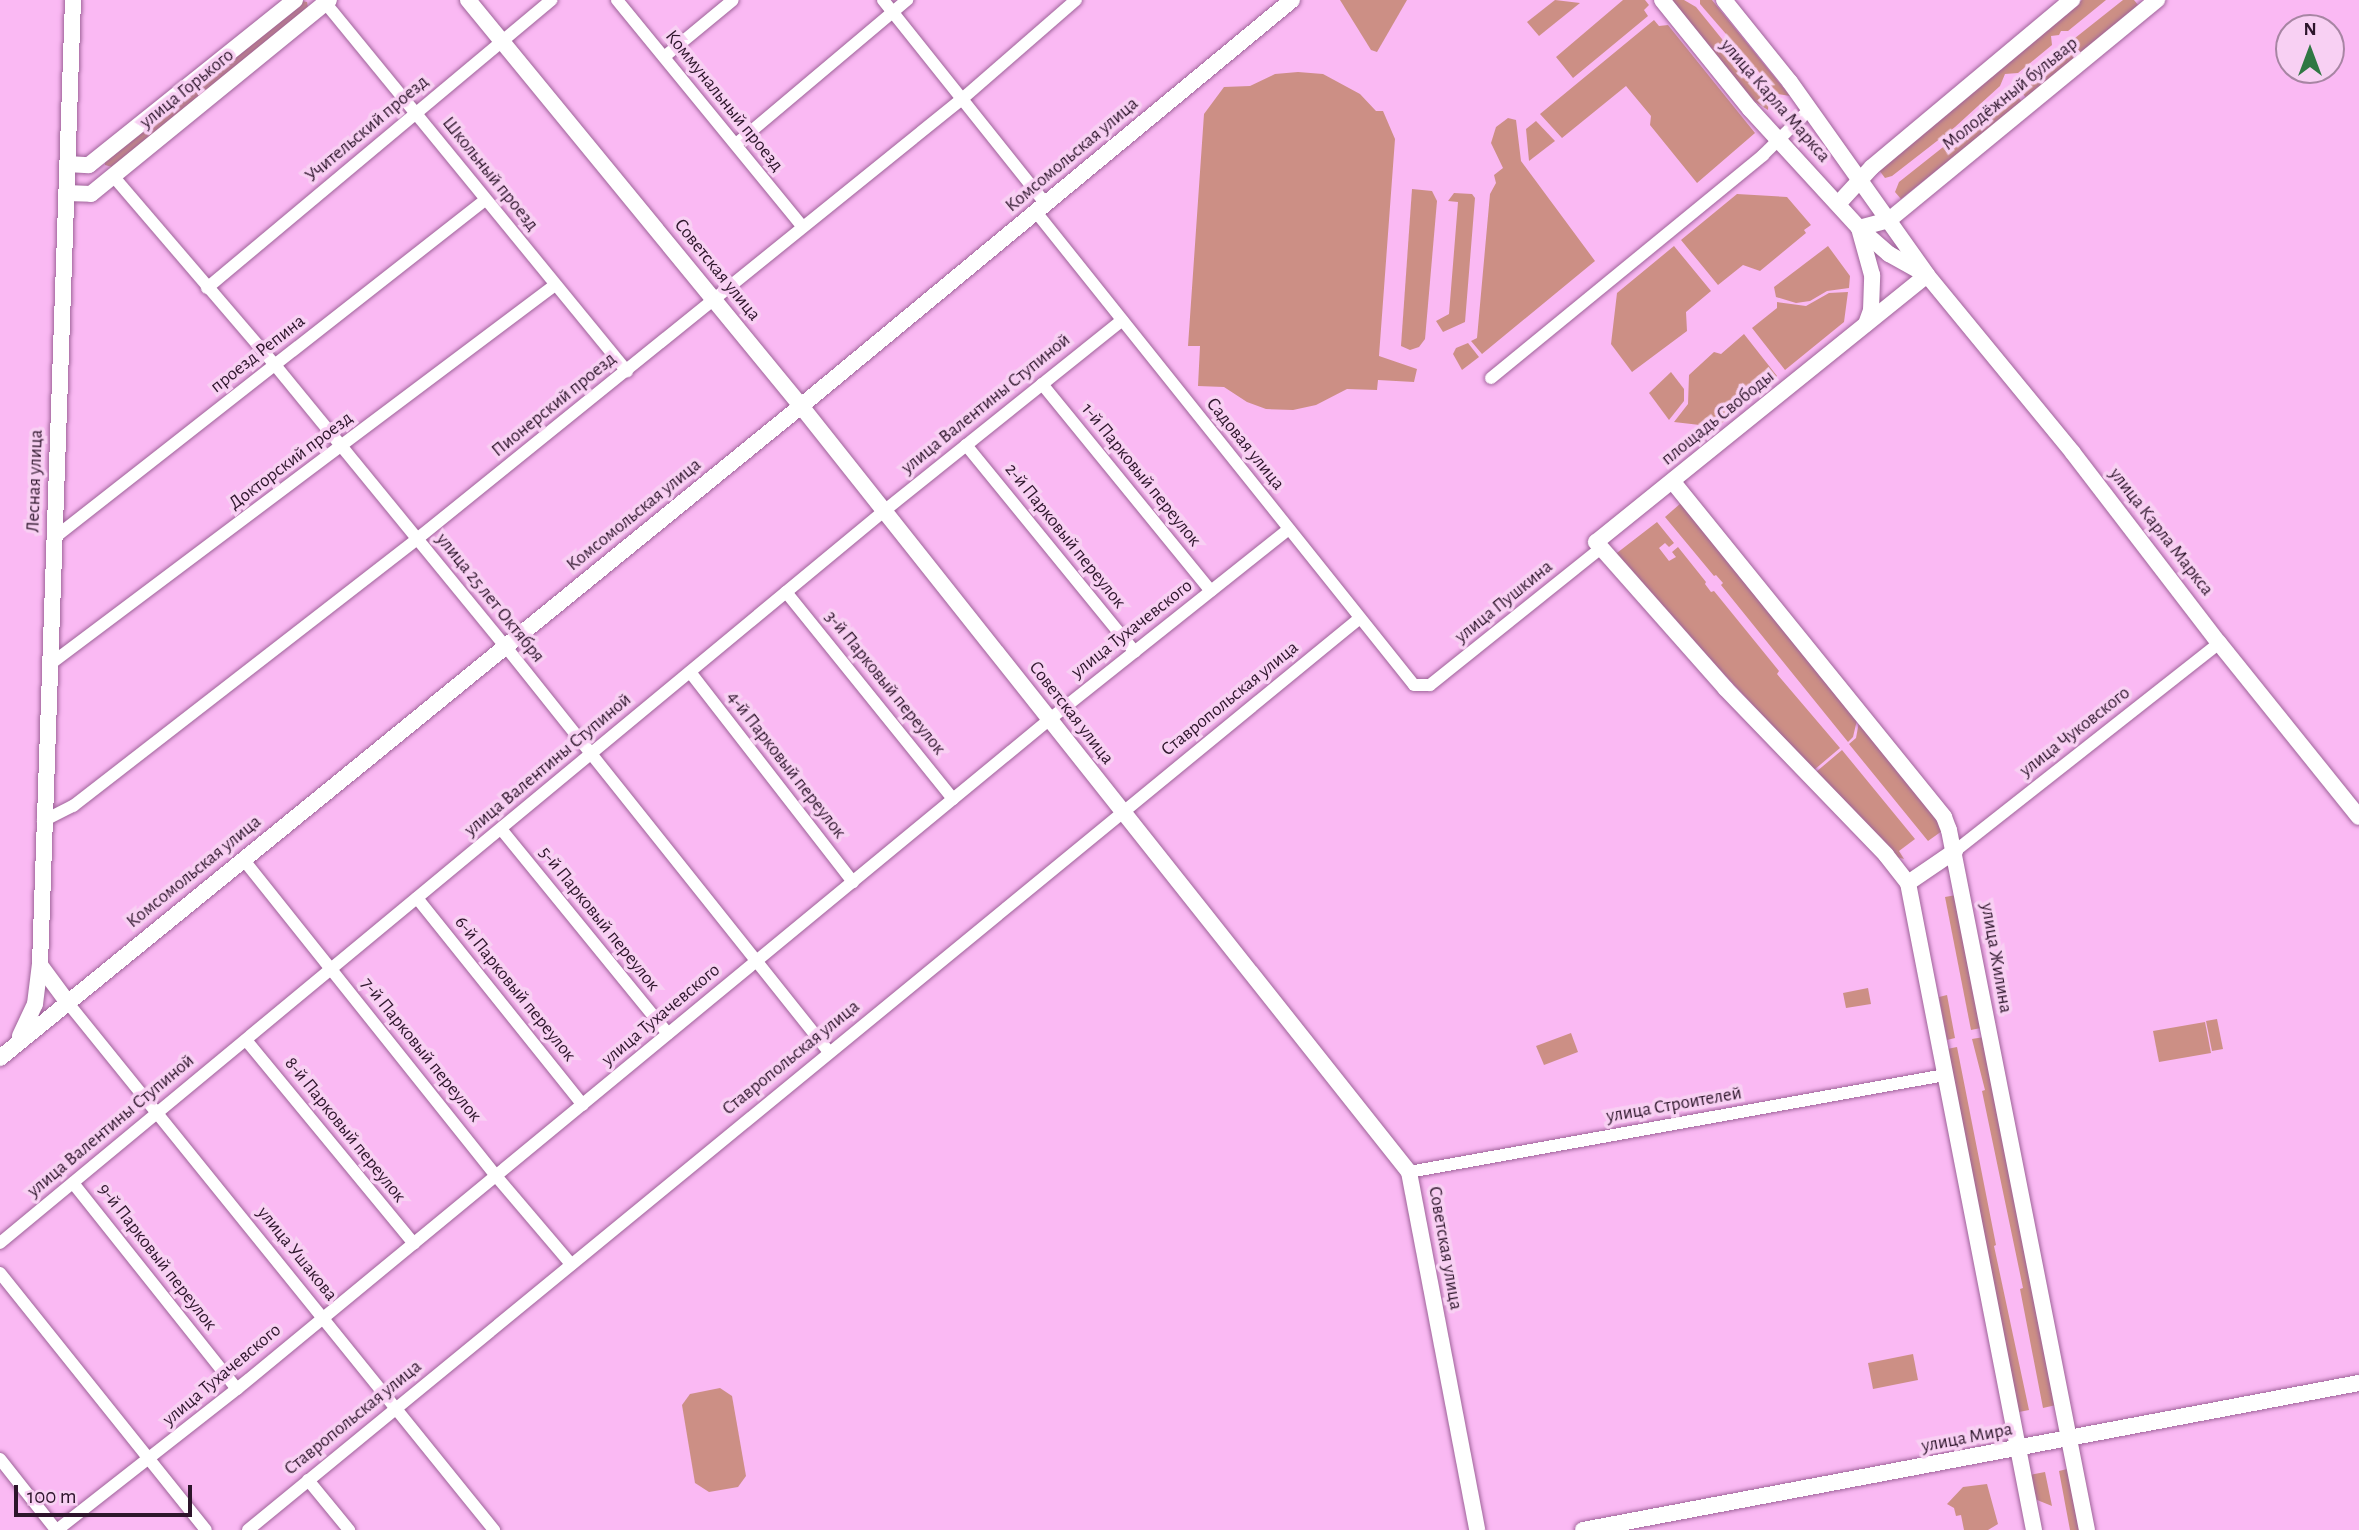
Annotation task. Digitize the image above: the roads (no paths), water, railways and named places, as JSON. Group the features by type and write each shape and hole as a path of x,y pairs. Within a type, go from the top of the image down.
{"main road":[{"name":"Лесная улица","path":"1,1057 31,1019 40,964 73,0"},
{"name":"улица Горького","path":"67,164 89,165 295,0"},
{"name":"Советская улица","path":"468,0 801,406 1409,1172 1477,1530"},
{"name":"Комсомольская улица","path":"1,1057 801,406 1292,0"},
{"name":"улица Карла Маркса","path":"1662,0 1750,109 1859,228 1889,254 1927,275"},
{"name":"улица Карла Маркса","path":"1724,0 1790,82 1927,275 2113,503 2218,643 2359,817"},
{"name":"Молодёжный бульвар","path":"1838,204 1858,179 2072,0"},
{"name":"Молодёжный бульвар","path":"1888,220 2157,0"},
{"name":"улица Горького","path":"66,193 91,194 326,1"},
{"path":"1866,324 1871,310 1872,275 1859,228 1888,220"},
{"name":"площадь Свободы","path":"1599,545 1927,275"},
{"name":"улица Жилина","path":"1673,482 1944,817 1955,851 1984,1016 2087,1530"},
{"path":"1599,545 1725,688 1886,855 1908,883 2034,1530"},
{"path":"1908,883 1955,851"},
{"path":"40,964 68,1003"},
{"name":"улица Мира","path":"1583,1530 2018,1450 2359,1383"}],"street":[{"name":"Учительский проезд","path":"207,288 552,0"},
{"name":"Коммунальный проезд","path":"617,0 802,226"},
{"path":"664,57 733,0"},
{"name":"Садовая улица","path":"883,0 962,99 1122,320 1413,685 1430,685"},
{"path":"736,144 907,0"},
{"name":"Пионерский проезд","path":"43,821 73,806 418,539 962,99 1076,0"},
{"name":"Школьный проезд","path":"326,1 485,200 627,371"},
{"path":"1492,378 1718,193 1809,110"},
{"name":"улица 25 лет Октября","path":"113,176 275,365 418,539 829,1052"},
{"name":"проезд Репина","path":"54,538 485,200"},
{"name":"Докторский проезд","path":"49,665 555,285"},
{"name":"улица Валентины Ступиной","path":"0,1242 884,510 1122,320"},
{"name":"1-й Парковый переулок","path":"1042,384 1211,591"},
{"name":"2-й Парковый переулок","path":"966,445 1135,652"},
{"name":"улица Тухачевского","path":"56,1530 150,1460 1050,719 1289,529"},
{"name":"улица Пушкина","path":"1430,685 1599,545"},
{"name":"3-й Парковый переулок","path":"786,592 953,799"},
{"name":"Ставропольская улица","path":"248,1530 1122,810 1360,618"},
{"name":"улица Чуковского","path":"1955,851 2218,643"},
{"name":"4-й Парковый переулок","path":"690,672 853,881"},
{"name":"5-й Парковый переулок","path":"501,829 668,1034"},
{"name":"7-й Парковый переулок","path":"243,859 496,1176 571,1264"},
{"name":"6-й Парковый переулок","path":"417,898 583,1105"},
{"name":"улица Ушакова","path":"68,1003 494,1530"},
{"name":"8-й Парковый переулок","path":"246,1040 414,1244"},
{"name":"улица Строителей","path":"1409,1172 1945,1075"},
{"name":"9-й Парковый переулок","path":"73,1183 237,1389"},
{"path":"0,1273 206,1530"},
{"path":"0,1459 56,1530"},
{"path":"308,1480 349,1530"}]}
